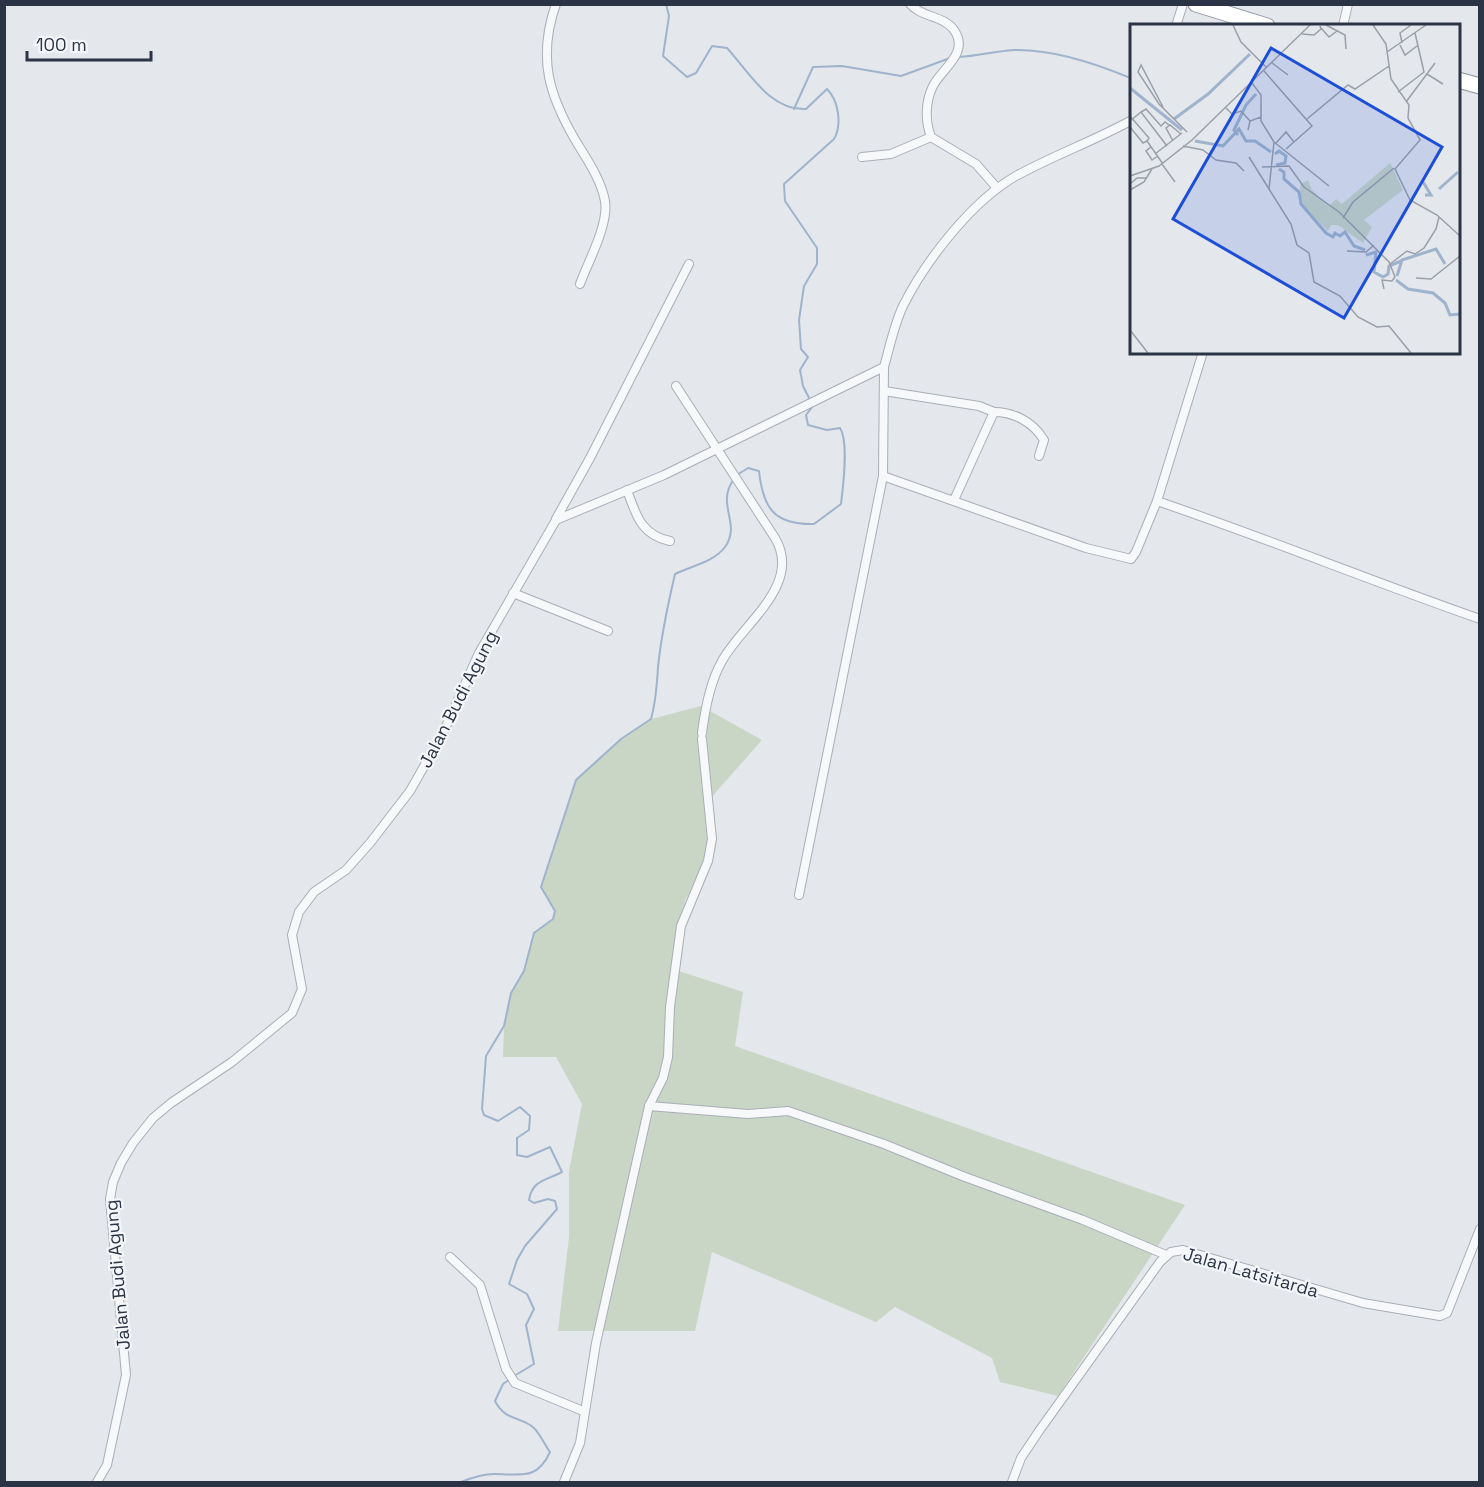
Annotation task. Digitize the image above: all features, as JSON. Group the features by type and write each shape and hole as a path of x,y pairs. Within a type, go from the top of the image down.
{"highway":[{"path":"1196,4 1261,24"},
{"path":"1460,81 1479,86"}],"street":[{"path":"556,4 545,52 553,90 562,116 596,176 605,202 602,226 580,284"},
{"path":"910,4 952,27 958,40 956,56 936,80 929,98 927,119 931,137 976,164 997,188"},
{"path":"1177,24 1183,4"},
{"path":"1343,24 1348,4"},
{"path":"799,894 883,476 884,367 898,318 907,300 960,224 997,188 1130,121"},
{"path":"862,157 891,154 931,137"},
{"name":"Jalan Budi Agung","path":"97,1482 107,1465 126,1375 110,1199 113,1182 122,1163 133,1143 153,1118 171,1103 232,1062 292,1013 302,989 293,942 299,912 314,892 346,870 400,807 428,762 479,653 556,520 690,264"},
{"path":"883,476 1086,548 1127,559 1136,552 1157,501 1202,354"},
{"path":"556,520 716,451 815,399 884,367"},
{"path":"564,1482 579,1448 583,1411 649,1106 663,1078 668,1058 670,1007 681,927 708,861 712,839 702,736 720,664 735,640 766,602 784,566 780,547 676,386"},
{"path":"884,391 979,406 994,412 1013,413 1040,434 1044,440 1039,456"},
{"path":"954,500 994,412"},
{"path":"627,490 641,525 655,537 670,541"},
{"path":"1157,501 1296,550 1354,574 1479,619"},
{"path":"513,593 608,631"},
{"path":"649,1106 748,1114 788,1111 884,1144 965,1177 1083,1220 1166,1255"},
{"name":"Jalan Latsitarda","path":"1012,1482 1024,1453 1166,1255 1183,1250 1363,1303 1440,1316 1447,1312 1479,1230"},
{"path":"450,1257 480,1285 509,1375 515,1383 583,1411"}],"green space":[{"path":"701,706 762,740 709,800 714,853 685,900 673,969 743,992 735,1046 1185,1205 1058,1396 1000,1382 992,1358 895,1307 876,1322 712,1252 695,1331 558,1331 569,1237 569,1171 582,1104 556,1057 503,1057 504,1026 511,993 524,971 534,933 553,919 555,911 541,887 576,780 621,739 651,719"}],"waterway":[{"path":"666,4 669,16 663,56 687,77 696,73 712,46 727,48 761,88 782,104 806,109 827,89 837,106 838,127 834,139 784,184 785,201 817,248 817,264 804,286 799,320 801,349 808,357 800,370 803,386 813,406 806,415 808,425 827,430 840,428 843,435 845,465 841,504 814,524 789,521 773,512 768,504 759,471 748,468 737,475"},
{"path":"959,57 1028,50 1058,54 1128,77"},
{"path":"794,109 813,67 842,66 901,76 953,57"},
{"path":"514,1376 534,1364 526,1325 534,1309 527,1294 509,1284 517,1260 525,1246 557,1209 555,1201 548,1199 534,1203 529,1200 533,1188 562,1172 550,1147 527,1157 517,1155 517,1138 529,1130 530,1116 520,1107 498,1121 484,1115 482,1109 486,1056 504,1026 511,993 524,971 534,933 553,919 555,911 541,887 576,780 621,739 651,719 659,656 675,574 709,560 725,547 731,530 727,497 734,479"},
{"path":"461,1482 486,1475 520,1475 533,1472 545,1461 550,1452 534,1428 509,1416 499,1408 495,1401 503,1384 510,1379"}]}
